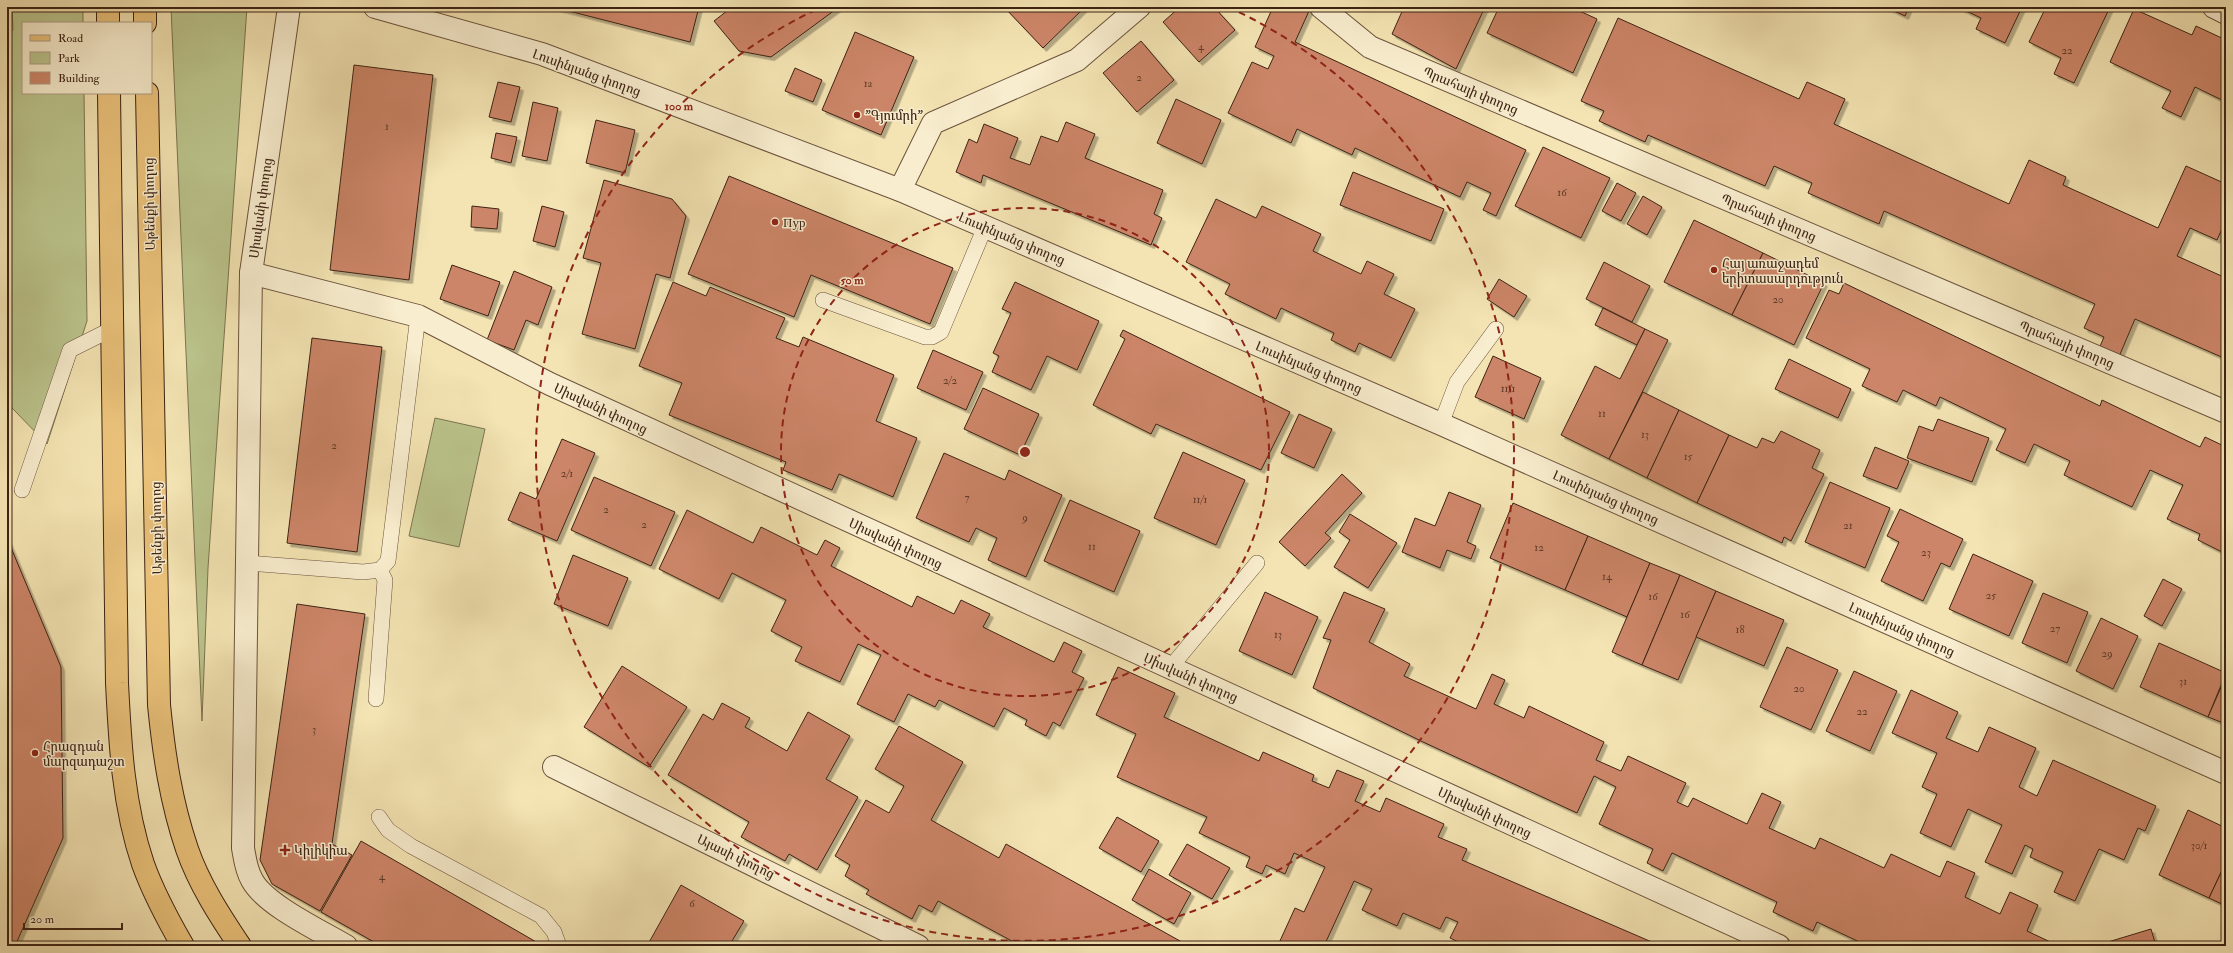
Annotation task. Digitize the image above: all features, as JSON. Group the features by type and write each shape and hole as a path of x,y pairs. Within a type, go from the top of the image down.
{"main road":[{"path":"108,7 108,22"},
{"path":"145,7 146,22"},
{"path":"109,94 117,682 121,755 129,810 143,864 167,917 183,946"},
{"name":"Աթենքի փողոց","path":"147,94 159,705 171,796 187,851 216,910 240,946"}],"street":[{"name":"Սիսվանի փողոց","path":"288,7 251,273 418,316 550,384 1779,946"},
{"name":"Լուսինյանց փողոց","path":"375,7 542,54 900,190 1441,424 2226,772"},
{"path":"900,190 933,123 1077,60 1139,7"},
{"name":"Պրահայի փողոց","path":"1321,7 1370,47 2226,412"},
{"path":"2214,7 2226,12"},
{"path":"251,273 243,848 246,866 252,882 264,895 278,906 346,946"},
{"name":"Այասի փողոց","path":"554,767 918,946"}],"lane":[{"path":"823,300 925,337 932,337 941,332 985,227"},
{"path":"248,563 363,572 380,570 388,561 418,316"},
{"path":"1441,424 1457,382 1496,329"},
{"path":"22,490 70,350 112,330"},
{"path":"1170,668 1257,563"},
{"path":"376,699 385,580 380,570"},
{"path":"379,817 388,830 411,846 541,916 554,932 559,946"}],"green space":[{"path":"12,7 83,7 83,22 22,22 22,94 84,94 87,321 47,444 12,408 7,391 7,35 13,30"},
{"path":"171,7 247,7 208,568 202,721"},
{"path":"435,418 485,429 459,547 409,536"}],"building":[{"path":"553,7 699,7 690,42"},
{"path":"732,7 839,7 771,57 739,51 714,21"},
{"path":"1004,7 1085,7 1043,48"},
{"path":"1180,7 1214,7 1235,30 1199,62 1163,22"},
{"path":"1273,7 1300,7 1309,11 1295,42 1526,150 1496,216 1483,210 1491,193 1467,182 1460,197 1355,148 1352,155 1297,129 1291,143 1228,113 1252,62 1268,69 1274,56 1255,47"},
{"path":"1404,7 1485,7 1456,69 1392,34"},
{"path":"1499,7 1571,7 1597,19 1573,73 1487,33"},
{"path":"1886,7 1909,7 1905,16"},
{"path":"1958,7 2022,7 2005,43 1976,29 1981,18"},
{"path":"2046,7 2110,7 2074,83 2054,74 2061,58 2029,42"},
{"path":"2134,9 2192,35 2196,26 2226,40 2226,102 2195,87 2181,117 2162,108 2171,91 2110,62"},
{"path":"1618,18 1799,99 1807,82 1845,99 1834,124 2009,204 2029,160 2066,177 2063,185 2158,228 2186,166 2226,184 2226,220 2217,240 2190,228 2177,256 2226,278 2226,359 2135,319 2118,359 2098,351 2104,337 2084,328 2095,304 1884,211 1879,224 1808,193 1812,183 1774,166 1765,186 1648,135 1645,142 1599,121 1604,111 1581,101"},
{"path":"855,32 914,57 881,135 822,110"},
{"path":"1141,41 1174,80 1137,112 1103,73"},
{"path":"354,65 433,75 409,280 330,270"},
{"path":"795,68 822,80 813,102 785,91"},
{"path":"498,82 520,87 511,122 489,117"},
{"path":"1176,99 1221,120 1202,164 1157,143"},
{"path":"533,102 558,108 547,161 522,156"},
{"path":"596,120 635,130 625,173 586,163"},
{"path":"1066,122 1095,134 1085,158 1163,190 1154,214 1162,218 1151,245 983,175 981,183 956,172 969,139 977,143 984,124 1018,138 1010,158 1030,165 1041,136 1058,142"},
{"path":"496,133 517,137 511,163 491,158"},
{"path":"1543,147 1610,178 1581,238 1515,206"},
{"path":"1353,172 1444,209 1431,241 1340,205"},
{"name":"Пур","path":"729,176 953,268 930,324 811,275 794,317 688,274"},
{"path":"604,180 672,199 686,216 670,278 656,274 635,349 582,334 601,263 583,258"},
{"path":"1617,183 1636,193 1621,221 1602,211"},
{"path":"1643,196 1662,207 1647,235 1627,224"},
{"path":"1216,199 1256,218 1262,206 1321,234 1313,251 1361,274 1367,261 1394,274 1384,294 1415,309 1391,358 1359,343 1355,352 1331,340 1334,333 1281,308 1276,319 1225,294 1230,284 1186,262"},
{"path":"472,206 499,209 497,229 471,227"},
{"path":"542,206 564,212 555,247 533,241"},
{"path":"1694,220 1763,253 1732,315 1664,282"},
{"path":"1763,253 1824,283 1794,345 1732,315"},
{"path":"1604,262 1650,286 1632,322 1586,299"},
{"path":"452,265 500,282 488,316 440,299"},
{"path":"514,271 552,287 538,325 526,320 514,350 487,340"},
{"path":"1499,279 1527,296 1514,317 1487,299"},
{"path":"673,282 706,296 710,287 785,318 776,338 799,347 803,337 894,375 876,421 917,438 893,497 839,474 832,490 783,470 786,462 669,415 682,383 639,366"},
{"path":"1015,282 1099,321 1077,370 1047,356 1031,390 992,372 999,356 993,353 1011,313 1002,309"},
{"path":"1844,283 2100,406 2102,400 2200,447 2205,437 2226,447 2226,554 2198,540 2200,534 2167,519 2183,485 2150,470 2132,507 2064,475 2070,461 2034,444 2025,463 1996,450 2006,429 1940,397 1936,406 1903,390 1897,402 1862,386 1870,369 1806,338 1829,290 1839,294"},
{"path":"1603,308 1645,329 1637,345 1595,325"},
{"path":"1645,329 1668,340 1609,459 1561,435 1595,366 1620,379"},
{"path":"1123,330 1290,412 1261,470 1156,424 1151,434 1093,405 1125,339 1120,336"},
{"path":"312,338 382,347 357,552 287,543"},
{"path":"933,350 983,372 966,410 917,388"},
{"path":"1493,356 1541,378 1524,419 1475,397"},
{"path":"1789,359 1851,389 1838,418 1775,389"},
{"path":"983,388 1039,414 1020,455 964,429"},
{"path":"1643,392 1679,410 1647,478 1609,459"},
{"path":"1679,410 1729,435 1697,503 1647,478"},
{"path":"1299,414 1332,429 1314,468 1281,453"},
{"path":"1938,419 1989,438 1972,482 1907,458 1919,426 1933,431"},
{"path":"1781,431 1820,450 1812,468 1824,474 1791,541 1784,537 1782,543 1697,503 1729,435 1757,448 1762,438 1774,443"},
{"path":"562,439 595,453 557,541 508,520 520,492 536,499"},
{"path":"1875,447 1909,461 1897,489 1863,476"},
{"path":"1183,452 1245,480 1216,545 1154,518"},
{"path":"944,453 1005,480 1009,470 1062,495 1026,577 988,560 997,538 976,528 969,542 916,518"},
{"path":"1342,474 1362,493 1325,533 1331,538 1305,566 1279,542"},
{"path":"594,477 675,512 651,566 571,530"},
{"path":"1830,482 1890,508 1865,568 1805,542"},
{"path":"1449,492 1481,505 1467,542 1476,546 1471,559 1447,550 1440,568 1402,552 1415,518 1435,526"},
{"path":"1070,500 1140,531 1114,592 1044,561"},
{"path":"1513,503 1588,536 1565,590 1490,558"},
{"path":"1900,509 1963,539 1950,567 1941,563 1923,601 1881,581 1899,542 1887,536"},
{"path":"687,510 753,543 761,527 817,555 825,540 840,548 831,566 912,607 917,596 954,614 961,600 990,614 983,627 1054,662 1064,642 1082,651 1072,672 1084,678 1060,726 1053,722 1046,736 1025,725 1027,720 1004,708 994,727 939,700 935,707 908,694 894,722 857,704 881,655 858,644 840,682 795,661 802,647 771,631 786,600 732,573 719,599 659,569"},
{"path":"1350,514 1397,543 1368,588 1334,567 1350,540 1339,532"},
{"path":"1588,536 1650,563 1627,617 1565,590"},
{"name":"Հրազդան մարզադաշտ","path":"7,538 61,667 63,838 15,946 7,946"},
{"path":"1973,554 2033,581 2009,636 1949,609"},
{"path":"573,555 628,578 608,626 554,604"},
{"path":"1650,563 1680,575 1642,665 1612,652"},
{"path":"1680,575 1716,591 1678,680 1642,665"},
{"path":"2163,579 2182,589 2162,626 2144,616"},
{"path":"1716,591 1784,620 1764,666 1696,637"},
{"path":"1265,592 1318,617 1292,675 1239,651"},
{"path":"1344,592 1385,609 1369,642 1410,664 1404,676 1476,709 1492,674 1505,680 1494,704 1524,718 1529,706 1604,742 1596,760 1621,771 1628,756 1686,783 1677,802 1688,807 1693,798 1747,824 1762,793 1781,802 1769,828 1815,849 1820,838 1884,868 1891,854 1940,877 1947,861 1975,873 1965,897 2000,914 2010,892 2038,905 2027,931 2059,946 1868,946 1817,922 1813,931 1773,912 1777,902 1672,853 1663,871 1647,863 1653,849 1599,824 1616,787 1594,776 1577,813 1423,742 1313,688 1331,640 1323,638"},
{"path":"2043,593 2088,612 2067,663 2022,643"},
{"path":"297,604 365,614 332,844 352,855 320,911 272,884 260,860"},
{"path":"2101,618 2138,636 2113,689 2076,671"},
{"path":"2159,643 2226,673 2208,717 2140,687"},
{"path":"1787,647 1838,670 1811,730 1760,707"},
{"path":"622,666 687,707 649,767 584,727"},
{"path":"1118,667 1175,693 1164,717 1259,761 1263,752 1314,775 1312,781 1329,788 1337,770 1364,781 1355,801 1380,812 1386,798 1444,824 1438,837 1467,849 1462,860 1661,946 1467,946 1450,938 1458,922 1446,917 1440,929 1403,913 1397,926 1362,910 1372,889 1354,881 1324,946 1285,946 1279,943 1295,908 1304,912 1325,867 1294,853 1285,874 1266,865 1262,874 1246,867 1250,857 1199,833 1207,817 1117,777 1136,734 1096,715"},
{"path":"1854,671 1897,691 1870,751 1826,731"},
{"path":"2226,676 2226,724 2208,717"},
{"path":"1911,690 1958,712 1946,738 1978,752 1989,727 2036,748 2019,787 2037,796 2053,760 2156,806 2145,831 2138,828 2124,860 2099,849 2075,901 2054,892 2063,872 2030,857 2033,849 2025,845 2012,874 1985,862 2002,825 1968,809 1951,847 1920,833 1937,794 1922,787 1937,753 1892,733"},
{"path":"722,703 750,718 745,727 787,751 808,712 850,736 826,779 858,797 817,870 789,854 785,861 741,837 749,822 668,775 703,714 713,720"},
{"path":"899,726 963,762 931,820 999,858 1006,844 1189,946 1021,946 938,901 932,912 919,905 912,919 866,894 869,890 845,876 850,865 835,856 866,800 889,813 904,786 875,769"},
{"path":"2188,810 2226,828 2226,862 2209,898 2159,875"},
{"path":"1117,817 1159,841 1141,872 1099,848"},
{"path":"361,841 538,943 536,946 381,946 321,912"},
{"path":"1187,844 1230,868 1212,899 1169,875"},
{"path":"2226,862 2226,906 2209,898"},
{"path":"1149,869 1191,893 1174,924 1132,900"},
{"path":"681,885 744,921 729,946 647,946"},
{"path":"2151,929 2156,946 2109,946 2108,942"}],"place":[{"name":"\"Գյումրի\"","path":"857,115"},
{"name":"Пур","path":"775,222"},
{"name":"Հայ առաջադեմ երիտասարդություն","path":"1714,270"},
{"name":"Հրազդան մարզադաշտ","path":"35,753"},
{"name":"Կիլիկիա","path":"285,850"}]}
